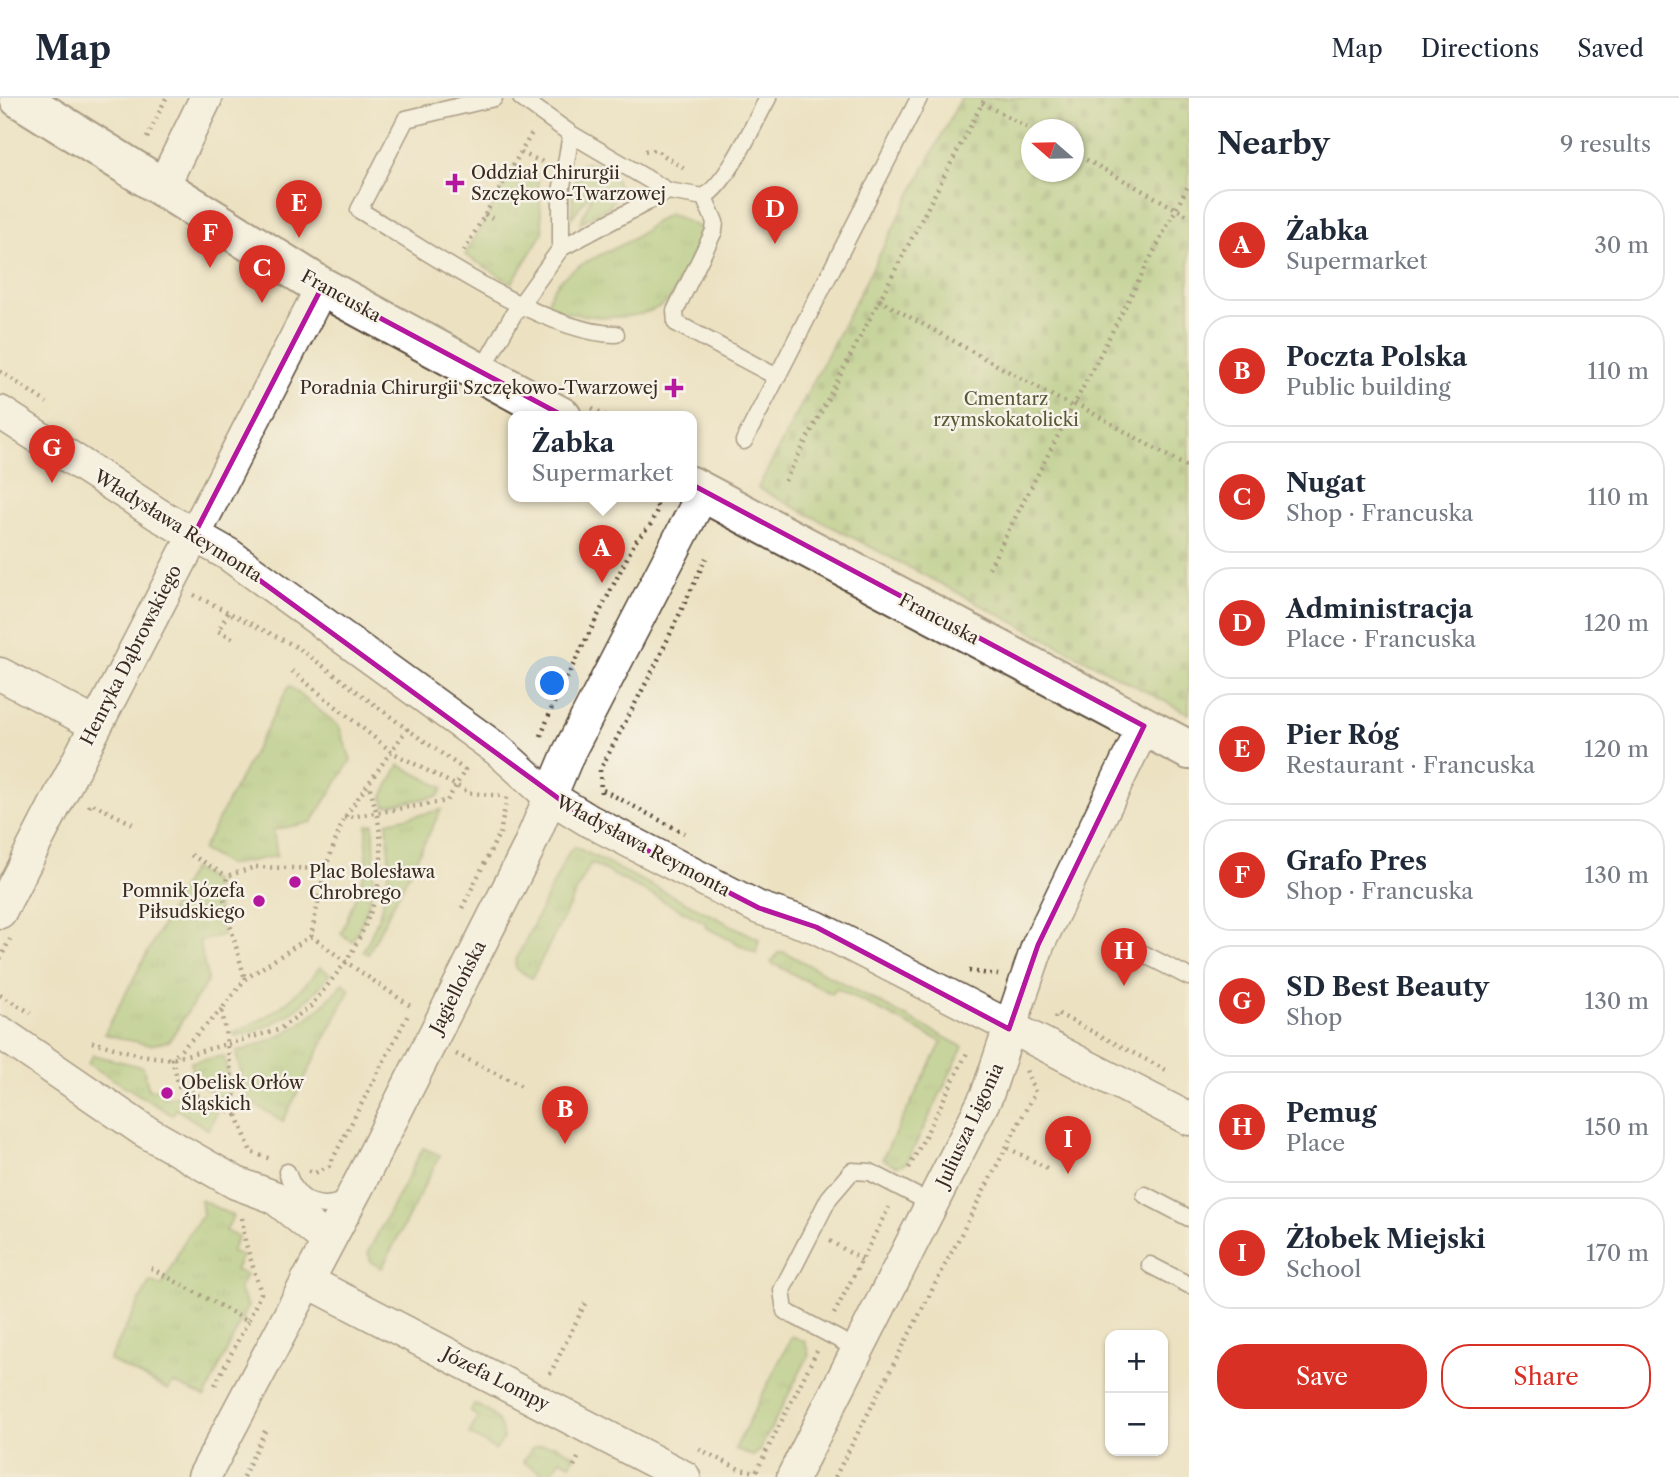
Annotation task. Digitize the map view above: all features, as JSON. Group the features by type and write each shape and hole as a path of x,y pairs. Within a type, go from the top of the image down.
{"street":[{"name":"Francuska","path":"19,98 322,287 551,411"},
{"path":"162,188 206,98"},
{"name":"Henryka Dąbrowskiego","path":"0,912 322,287"},
{"name":"Władysława Reymonta","path":"0,412 159,515 195,533 498,750 550,796 588,820 759,908 816,927 958,984 1006,1043 1189,1119"},
{"name":"Francuska","path":"697,490 1189,750"},
{"name":"Jagiellońska","path":"204,1477 352,1197 528,849 569,752 691,502"},
{"path":"0,674 95,724"},
{"name":"Juliusza Ligonia","path":"793,1477 987,1095 1038,945 1144,726"},
{"path":"0,1031 143,1130 236,1183 285,1175 328,1241"},
{"name":"Józefa Lompy","path":"307,1281 684,1477"}],"lane":[{"path":"494,98 406,119 359,210 520,305 595,334 616,334"},
{"path":"521,98 570,134 668,191 704,197"},
{"path":"704,197 731,165 768,98"},
{"path":"744,442 919,98"},
{"path":"561,248 561,192 570,134"},
{"path":"481,372 520,305 561,248 668,191"},
{"path":"704,197 715,222 714,231 676,312 676,323 777,377"},
{"path":"1132,948 1189,977"},
{"path":"858,1349 785,1311 782,1290 829,1198 852,1171 870,1172 900,1185 932,1204"},
{"path":"285,1175 295,1192 309,1202 340,1203 352,1197"},
{"path":"1145,1195 1189,1218"},
{"path":"1150,1265 1189,1285"}],"path":[{"path":"146,140 166,98"},
{"path":"785,481 983,100 1021,124"},
{"path":"455,267 543,114"},
{"path":"521,153 545,163 545,177"},
{"path":"1084,159 1189,216"},
{"path":"989,568 1189,184"},
{"path":"485,214 492,218"},
{"path":"879,300 1189,468"},
{"path":"540,738 553,705 635,541 649,526"},
{"path":"588,820 603,790 600,769 661,653 706,557"},
{"path":"206,601 299,649 466,770 447,801 344,818"},
{"path":"228,612 218,631 234,639"},
{"path":"292,671 392,752 456,787"},
{"path":"172,1059 222,1009 245,979 311,936 325,869 344,818 407,729"},
{"path":"92,1042 140,1055 172,1059 278,1030 311,1006 346,962 363,935 379,895 383,852 377,812 368,784"},
{"path":"603,790 686,834"},
{"path":"94,804 135,825"},
{"path":"455,920 499,834"},
{"path":"191,855 227,876 255,867 325,869"},
{"path":"227,876 225,903 245,979"},
{"path":"311,936 412,1007"},
{"path":"0,995 31,1013"},
{"path":"222,1009 237,1115 251,1152 285,1175 315,1173 330,1166 418,995"},
{"path":"692,1446 739,1469 756,1472 972,1042 1006,1043 1028,1072 1035,1092 835,1477"},
{"path":"456,1054 524,1087"},
{"path":"172,1059 179,1086 237,1115"},
{"path":"1008,1148 1047,1168"},
{"path":"151,1268 248,1321 261,1293 245,1241 241,1213"},
{"path":"833,1242 862,1260"},
{"path":"556,1362 587,1300"},
{"path":"538,1368 562,1380"},
{"path":"574,1466 581,1454"},
{"path":"736,1476 739,1469"}],"highlighted area":[{"path":"322,287 1144,726 1038,945 1009,1029 816,927 759,908 588,820 195,533"}],"green space":[{"name":"Cmentarz rzymskokatolicki","path":"961,98 1189,98 1189,714 758,488"},
{"path":"592,162 611,171 619,186 611,205 580,223 591,198 587,197 572,217 573,186 582,163"},
{"path":"515,167 538,181 543,232 512,283 465,255"},
{"path":"670,214 701,228 703,234 670,300 657,308 628,316 595,316 548,308 550,295 567,275 579,266 629,241"},
{"path":"289,686 339,726 351,760 312,822 273,830 277,856 229,865 202,850"},
{"path":"399,765 443,788 438,796 385,806 382,798"},
{"path":"441,810 368,954 363,951 378,920 386,888 389,856 387,822"},
{"path":"373,824 373,885 366,913 352,941 341,934 366,870 367,825"},
{"path":"575,847 759,939 756,953 705,927 706,923 591,863 532,978 516,969 515,962 569,852"},
{"path":"192,869 213,881 223,935 199,941 208,980 169,1041 149,1045 104,1034"},
{"path":"784,952 963,1047 904,1164 895,1165 882,1159 942,1042 836,988 832,994 771,963 778,953"},
{"path":"320,967 330,974 300,1006 277,1021 235,1037 233,1033 271,1014 292,998"},
{"path":"343,983 350,989 283,1121 247,1100 236,1052 268,1041 295,1027 320,1008"},
{"path":"93,1055 143,1067 149,1090 161,1089 164,1098 189,1094 217,1112 209,1130 176,1109 172,1115 88,1064"},
{"path":"224,1056 231,1090 226,1100 194,1081 191,1062"},
{"path":"423,1148 440,1155 382,1268 371,1262 368,1252"},
{"path":"201,1200 233,1216 226,1231 238,1237 231,1251 242,1256 235,1270 246,1275 239,1290 248,1306 205,1397 173,1383 168,1390 109,1360 150,1281 162,1286 186,1237 203,1215"},
{"path":"792,1336 805,1342 809,1355 759,1451 753,1456 735,1449"},
{"path":"474,1404 498,1421 503,1439 496,1450 469,1434 478,1417 470,1412"},
{"path":"554,1445 575,1455 570,1464 560,1459 550,1477 523,1462 532,1448"}],"place":[{"name":"Oddział Chirurgii Szczękowo-Twarzowej","path":"455,183"},
{"name":"Pier Róg","path":"299,238"},
{"name":"Administracja","path":"775,244"},
{"name":"Grafo Pres","path":"210,268"},
{"name":"Nugat","path":"262,303"},
{"name":"Poradnia Chirurgii Szczękowo-Twarzowej","path":"674,388"},
{"name":"SD Best Beauty","path":"52,483"},
{"name":"Żabka","path":"602,583"},
{"name":"Plac Bolesława Chrobrego","path":"295,882"},
{"name":"Pomnik Józefa Piłsudskiego","path":"259,901"},
{"name":"Pemug","path":"1124,986"},
{"name":"Obelisk Orłów Śląskich","path":"167,1093"},
{"name":"Poczta Polska","path":"565,1144"},
{"name":"Żłobek Miejski","path":"1068,1174"}]}
